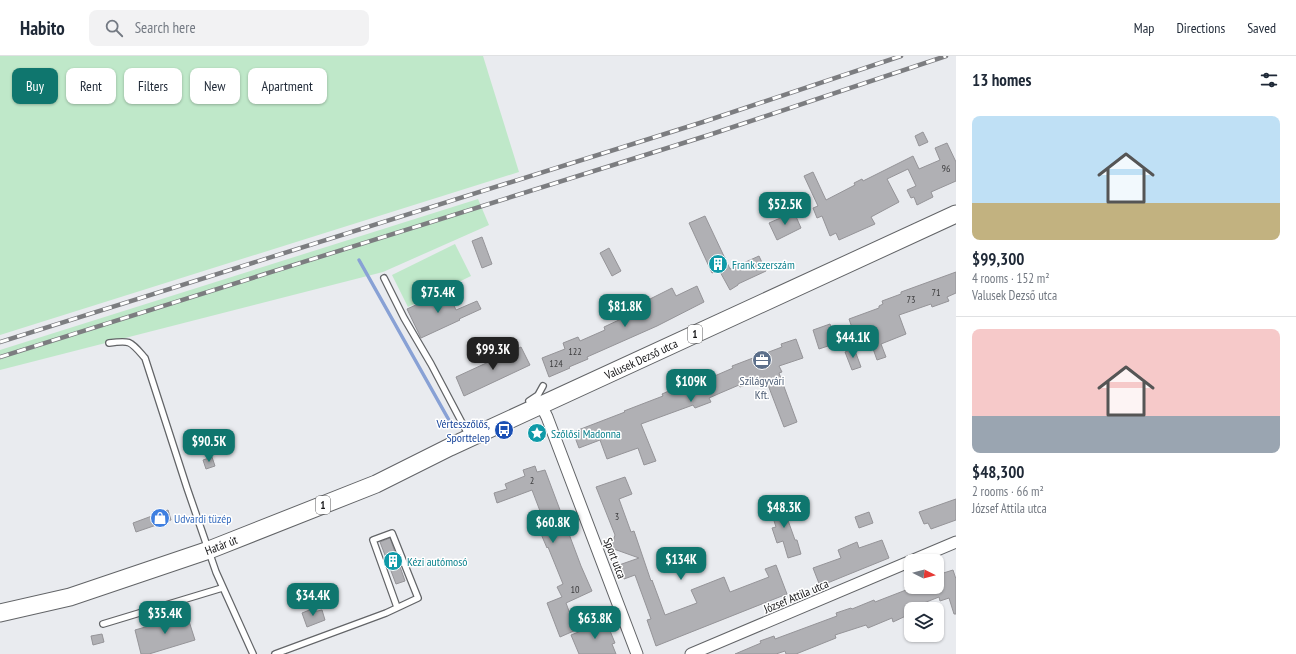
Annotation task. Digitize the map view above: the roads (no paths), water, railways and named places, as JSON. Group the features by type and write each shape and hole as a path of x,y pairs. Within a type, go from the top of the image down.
{"main road":[{"name":"Valusek Dezső utca","path":"434,454 471,438 535,403 956,214"},
{"name":"Határ út","path":"0,613 70,597 209,550 376,484 434,454"}],"street":[{"name":"Sport utca","path":"535,403 547,417 638,654"},
{"name":"József Attila utca","path":"928,554 956,542"},
{"name":"József Attila utca","path":"691,654 904,564"}],"lane":[{"path":"384,278 404,318 471,438"},
{"path":"109,343 126,341 135,346 144,358 216,572 253,654"},
{"path":"535,403 543,386"},
{"path":"275,654 342,629 398,607 418,598 392,533 373,540 398,607"},
{"path":"103,624 222,588"}],"waterway":[{"path":"359,260 450,422"}],"railway":[{"path":"0,342 703,122 901,56"},
{"path":"0,357 709,135 946,56"}],"place":[{"name":"Frank szerszám","path":"718,264"},
{"name":"Szilágyvári Kft.","path":"762,360"},
{"name":"Vértesszőlős, Sporttelep","path":"504,430"},
{"name":"Szőlősi Madonna","path":"537,433"},
{"name":"Udvardi tüzép","path":"160,518"},
{"name":"Kézi autómosó","path":"393,561"}]}
